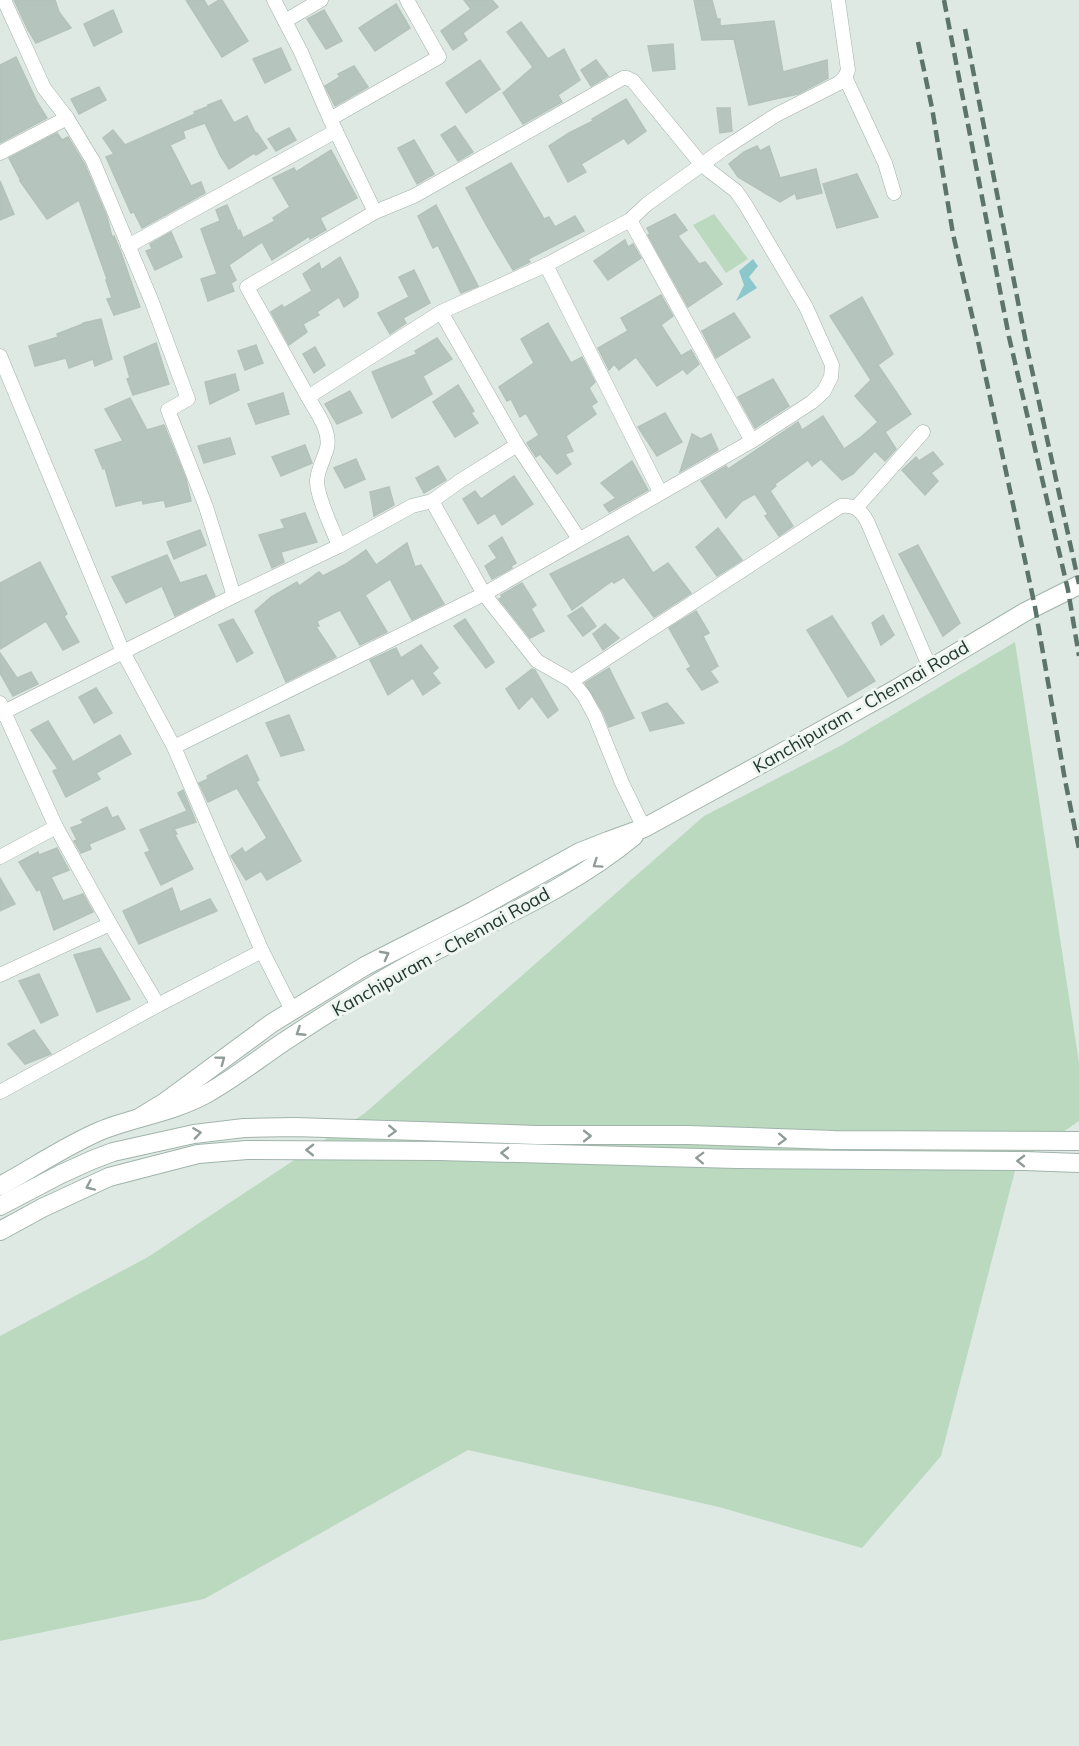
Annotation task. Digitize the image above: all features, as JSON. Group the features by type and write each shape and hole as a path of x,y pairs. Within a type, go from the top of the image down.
{"main road":[{"name":"Kanchipuram - Chennai Road","path":"139,1118 165,1102 292,1010 365,966 473,911 580,852 644,828 794,747 1025,612 1079,585"},
{"name":"Kanchipuram - Chennai Road","path":"0,1186 89,1136 177,1107 208,1092 381,980 508,916 589,870 644,828"},
{"path":"0,1206 92,1160 140,1145 194,1134 244,1128 295,1127 567,1136 688,1135 834,1140 1079,1141"},
{"path":"0,1231 42,1208 109,1178 198,1154 247,1150 439,1151 737,1159 1079,1163"}],"street":[{"path":"4,0 44,88 67,118 93,161 152,302 188,399 168,410 206,507 234,596"},
{"path":"274,0 301,52 375,212"},
{"path":"285,21 321,0"},
{"path":"128,246 333,125 439,57 407,0"},
{"path":"308,397 441,312 546,265 630,220 647,204 776,115 832,88 845,77 848,70 838,0"},
{"path":"845,77 885,163 894,193"},
{"path":"174,747 484,594 752,441 813,402 824,391 831,377 832,365 806,307 745,204 736,191 702,165 633,81 623,78 414,196 375,212 247,287 324,427 328,439 327,449 317,481 339,546"},
{"path":"0,153 67,118"},
{"path":"630,220 752,441"},
{"path":"546,265 660,492"},
{"path":"441,312 517,445 579,539"},
{"path":"0,356 123,652 174,747 262,951 292,1010"},
{"path":"856,508 923,432"},
{"path":"158,1005 56,827 2,710 339,546 412,506 432,501 517,445"},
{"path":"432,501 484,594 537,661 572,681 584,696 644,828"},
{"path":"572,681 841,506 849,505 863,513 867,521 930,668"},
{"path":"0,857 56,827"},
{"path":"0,975 110,924"},
{"path":"0,1092 262,951"}],"green space":[{"path":"714,214 748,259 726,273 693,225"},
{"path":"1015,642 1079,1063 1079,1121 1017,1163 941,1456 862,1548 719,1507 468,1450 204,1599 0,1641 0,1336 148,1257 365,1113 704,816 842,745"}],"water":[{"path":"753,259 758,266 749,277 757,288 736,301 744,285 739,271"}],"building":[{"path":"14,0 55,0 59,12 71,28 36,43"},
{"path":"186,0 204,0 208,7 222,0 248,41 222,57"},
{"path":"464,0 492,0 498,7 463,33 467,40 453,50 441,31 471,9"},
{"path":"694,0 712,0 717,19 720,19 720,26 774,21 783,72 827,60 828,78 798,94 749,105 734,39 702,40"},
{"path":"396,4 410,28 375,51 359,28"},
{"path":"113,10 122,32 94,46 84,24"},
{"path":"324,10 342,41 326,49 307,19"},
{"path":"521,22 548,59 564,49 580,80 558,95 562,102 523,124 503,93 533,67 507,32"},
{"path":"673,44 675,69 653,71 648,46"},
{"path":"281,48 291,70 265,83 253,59"},
{"path":"16,57 47,118 0,143 0,65"},
{"path":"480,60 500,89 466,113 446,83"},
{"path":"596,60 608,76 591,86 581,70"},
{"path":"354,66 368,87 335,106 325,86 340,77 338,74"},
{"path":"99,87 106,100 79,114 71,99"},
{"path":"626,99 646,131 628,144 624,138 581,164 586,172 568,182 549,146"},
{"path":"221,100 234,123 247,116 256,134 267,148 256,155 254,153 229,169 205,123 183,131 185,138 170,145 191,186 201,182 205,193 142,228 134,212 131,213 106,157 114,154 103,138 113,130 125,145"},
{"path":"717,108 730,108 732,131 720,133"},
{"path":"455,126 473,152 458,161 441,135"},
{"path":"289,128 296,140 276,151 268,139"},
{"path":"57,133 62,140 68,137 85,165 107,217 112,237 114,236 120,250 140,307 114,315 107,299 112,298 107,279 79,200 47,219 20,181 9,158"},
{"path":"414,140 434,174 417,184 398,148"},
{"path":"757,146 760,151 769,146 780,178 816,169 822,193 797,199 795,193 780,202 738,177 729,164 744,152"},
{"path":"331,150 357,198 320,218 326,230 310,239 309,236 272,260 262,242 229,265 236,280 231,283 234,291 208,301 201,279 217,274 201,229 220,221 216,210 227,205 243,238 275,221 273,218 290,207 273,178 294,168 296,172"},
{"path":"511,163 544,219 549,217 555,227 575,216 584,231 528,259 530,262 513,270 466,188"},
{"path":"857,174 878,217 837,228 823,184"},
{"path":"0,181 14,214 0,220"},
{"path":"436,205 478,286 461,293 438,245 433,248 418,216"},
{"path":"675,214 687,230 678,236 699,264 705,262 722,284 688,307 648,235 650,234 647,228"},
{"path":"171,232 182,257 155,270 146,251 152,249 150,244"},
{"path":"625,240 628,247 633,244 641,258 608,280 594,261"},
{"path":"340,257 358,297 344,307 339,297 317,312 319,315 303,324 307,332 289,345 271,312 282,305 284,308 312,291 303,274 319,263 321,270"},
{"path":"414,270 430,303 403,318 406,323 390,334 378,313 409,297 399,277"},
{"path":"661,295 673,316 661,325 681,356 691,350 699,364 687,374 683,369 657,386 636,357 619,370 614,364 609,370 598,348 628,331 621,318"},
{"path":"862,297 893,354 878,365 911,414 885,432 896,449 885,461 875,451 853,474 842,480 821,459 812,466 808,460 775,484 776,486 770,491 793,526 779,536 765,516 768,514 755,494 742,501 726,518 701,481 726,466 728,469 798,422 802,430 823,416 844,449 878,422 855,396 871,380 830,316"},
{"path":"734,313 750,337 716,358 702,331"},
{"path":"101,319 112,359 95,366 93,359 69,368 66,358 35,366 29,346 58,337 57,334 83,323"},
{"path":"548,323 571,363 582,357 595,382 589,388 597,402 591,406 596,414 566,436 573,451 565,454 571,464 557,474 540,454 536,457 527,443 539,435 526,413 520,417 511,399 507,401 499,387 534,363 521,339"},
{"path":"437,338 452,359 423,376 432,394 392,418 372,372 417,354 415,351"},
{"path":"156,343 169,384 133,395 127,379 130,378 124,357"},
{"path":"256,345 263,363 245,370 238,351"},
{"path":"315,347 325,365 314,373 303,354"},
{"path":"235,374 239,390 210,404 205,382"},
{"path":"773,379 789,406 755,428 738,397"},
{"path":"458,385 474,411 471,413 478,423 455,437 433,402"},
{"path":"350,391 362,413 337,424 325,404"},
{"path":"283,393 289,414 256,424 248,404"},
{"path":"130,398 147,430 164,425 186,479 191,501 166,507 164,500 143,504 142,500 116,506 105,468 103,469 95,450 123,441 105,409"},
{"path":"665,413 682,442 657,456 638,427"},
{"path":"692,434 701,439 711,434 718,450 680,472"},
{"path":"230,438 235,454 204,463 198,446"},
{"path":"305,445 312,463 281,476 272,457"},
{"path":"933,452 943,464 931,473 938,481 925,495 902,470 916,457 919,461"},
{"path":"356,459 365,479 345,488 334,468"},
{"path":"632,461 648,490 609,512 604,505 616,498 601,483"},
{"path":"438,466 446,480 424,493 416,478"},
{"path":"514,476 533,504 502,525 495,513 478,524 463,499 475,491 481,499"},
{"path":"389,487 394,505 374,516 370,492"},
{"path":"305,513 317,542 281,552 284,562 272,568 259,535 285,528 281,520"},
{"path":"718,528 742,560 717,576 696,547"},
{"path":"200,530 206,545 174,559 167,542"},
{"path":"628,536 653,573 668,563 691,593 654,617 624,577 614,583 612,581 572,610 550,574"},
{"path":"502,537 516,563 511,566 512,568 492,579 485,566 497,558 489,546"},
{"path":"407,543 415,567 421,565 444,604 412,620 390,579 365,595 387,632 360,645 340,610 317,621 319,626 316,627 336,657 286,682 255,611 271,597 297,582 299,586 319,572 323,576 366,550 376,565"},
{"path":"918,545 960,623 943,636 899,554"},
{"path":"167,555 180,583 206,575 215,596 175,616 162,586 126,603 112,577"},
{"path":"40,562 67,614 64,616 79,642 63,650 46,621 0,649 0,583"},
{"path":"522,583 536,605 531,609 544,631 530,638 499,599 501,595"},
{"path":"582,607 596,626 583,636 568,616"},
{"path":"696,611 709,633 703,636 718,666 710,671 718,682 702,690 687,669 691,667 669,628"},
{"path":"883,615 894,635 881,645 872,623"},
{"path":"832,616 875,681 848,697 807,630"},
{"path":"233,619 253,653 237,662 219,625"},
{"path":"465,619 494,662 486,668 454,626"},
{"path":"605,624 619,638 603,650 593,634"},
{"path":"421,645 438,668 432,673 440,683 423,695 413,678 388,695 370,660 396,648 401,658"},
{"path":"0,653 17,678 31,672 38,684 13,696 0,673"},
{"path":"609,668 634,718 609,727 603,712 585,683"},
{"path":"532,669 535,670 558,710 548,718 532,696 519,709 506,689"},
{"path":"96,688 112,713 94,723 79,697"},
{"path":"667,703 684,723 650,731 642,713"},
{"path":"289,715 304,750 281,756 266,723"},
{"path":"48,721 73,762 120,735 131,754 96,773 100,779 66,797 53,771 58,769 31,730"},
{"path":"247,755 259,780 256,782 301,861 267,880 261,871 246,880 231,856 242,848 245,853 267,838 237,788 208,802 199,783 208,779 207,776"},
{"path":"183,790 196,822 174,829 193,869 161,885 145,853 150,851 140,830 187,811 178,793"},
{"path":"107,807 112,818 118,816 125,829 89,844 91,849 81,853 74,841 77,840 71,828 84,823 81,820"},
{"path":"57,848 69,870 51,877 63,901 83,894 93,912 54,930 40,889 37,891 19,862 38,852 39,855"},
{"path":"0,878 15,904 0,911"},
{"path":"172,888 180,912 210,899 217,911 139,944 123,911"},
{"path":"100,948 130,999 97,1012 74,955"},
{"path":"39,974 58,1015 41,1023 19,981"},
{"path":"34,1030 51,1054 25,1064 8,1044"}],"railway":[{"path":"944,0 1009,337 1068,590 1079,656"},
{"path":"965,29 1026,343 1079,584"},
{"path":"918,42 932,108 953,234 1035,607 1079,849"}]}
